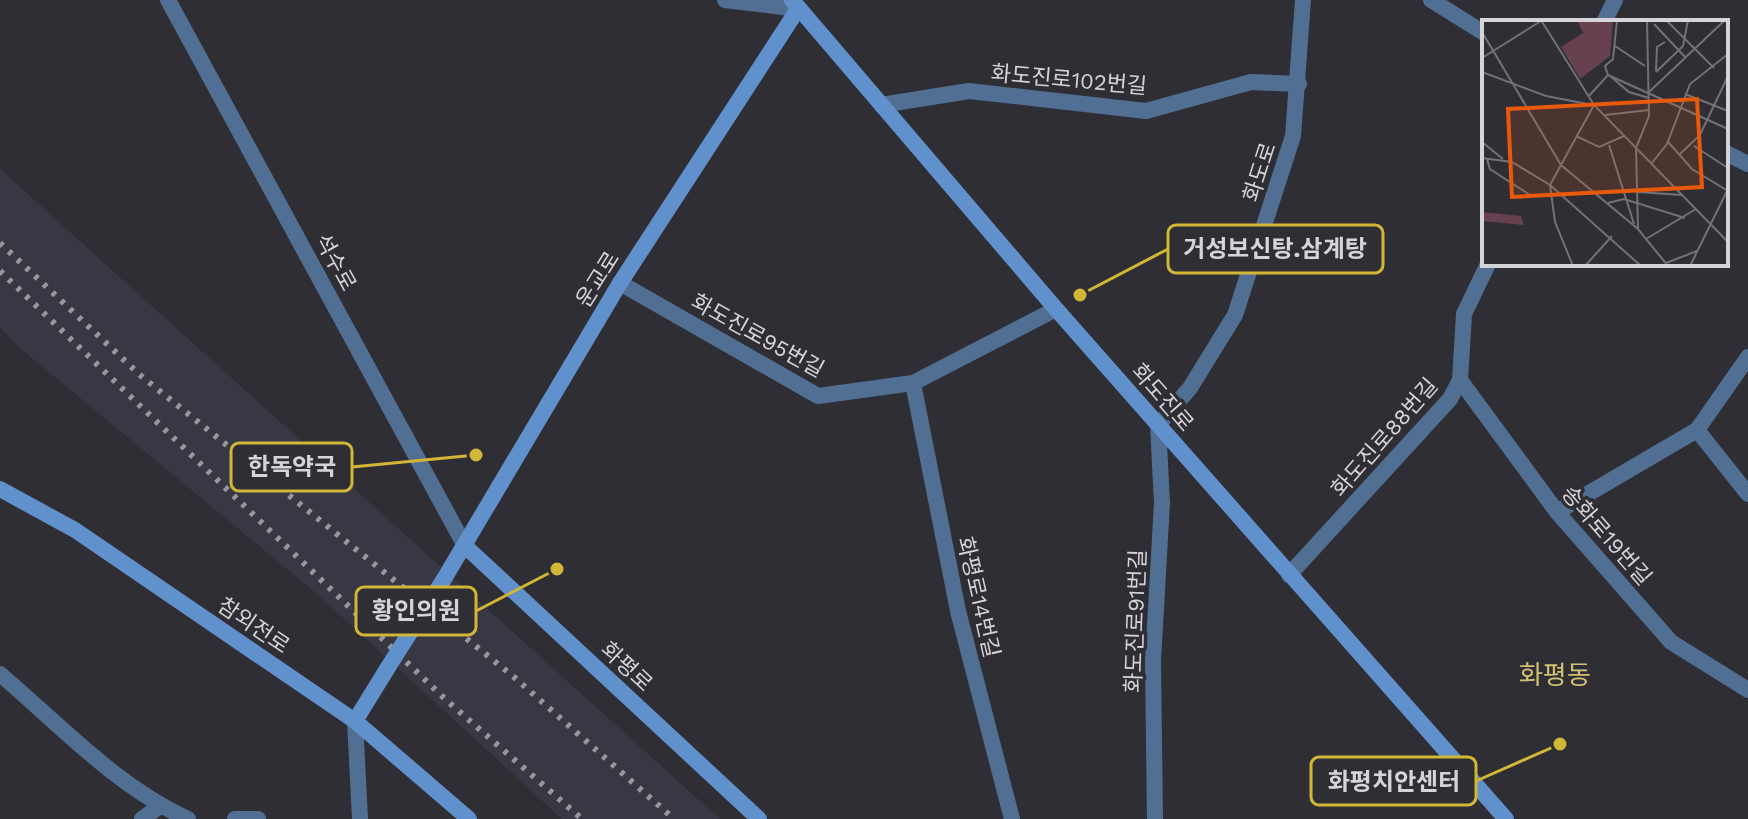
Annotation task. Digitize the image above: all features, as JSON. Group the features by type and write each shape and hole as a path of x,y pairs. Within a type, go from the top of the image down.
{"street":[{"name":"석수로","path":"168,0 465,546"},
{"path":"725,0 795,5"},
{"name":"화도로","path":"1158,425 1190,388 1235,315 1293,136 1303,0"},
{"path":"1431,0 1482,32"},
{"path":"1605,20 1615,0"},
{"name":"운교로","path":"355,721 465,546 620,283 795,5"},
{"name":"화도진로","path":"795,5 1056,309 1506,819"},
{"name":"화도진로102번길","path":"881,105 969,91 1146,111 1251,82 1299,84"},
{"path":"1728,154 1748,164"},
{"name":"화도진로88번길","path":"1289,575 1450,399 1460,380 1464,314 1487,266"},
{"name":"화도진로95번길","path":"620,283 818,396 913,383 1056,309"},
{"path":"1557,512 1697,430 1748,357"},
{"name":"송화로19번길","path":"1460,380 1557,512 1671,642 1748,690"},
{"name":"화평로14번길","path":"913,383 958,611 1012,819"},
{"name":"화도진로91번길","path":"1155,819 1153,661 1162,503 1158,425"},
{"path":"1697,430 1748,494"},
{"name":"참외전로","path":"0,489 75,530 355,721 469,819"},
{"name":"화평로","path":"465,546 759,819"},
{"path":"0,674 109,768 160,806 188,819"},
{"path":"355,721 360,819"},
{"path":"142,819 160,806"},
{"path":"235,819 258,819"}],"shaded area":[{"path":"0,169 720,819 562,819 317,594 21,349 0,327"}],"railway":[{"path":"0,243 140,375 514,677 674,819"},
{"path":"0,271 445,699 582,819"}],"place":[{"name":"거성보신탕.삼계탕","path":"1080,295"},
{"name":"한독약국","path":"476,455"},
{"name":"황인의원","path":"557,569"},
{"name":"화평치안센터","path":"1560,744"}],"district":[{"name":"화평동","path":"1555,675"}]}
